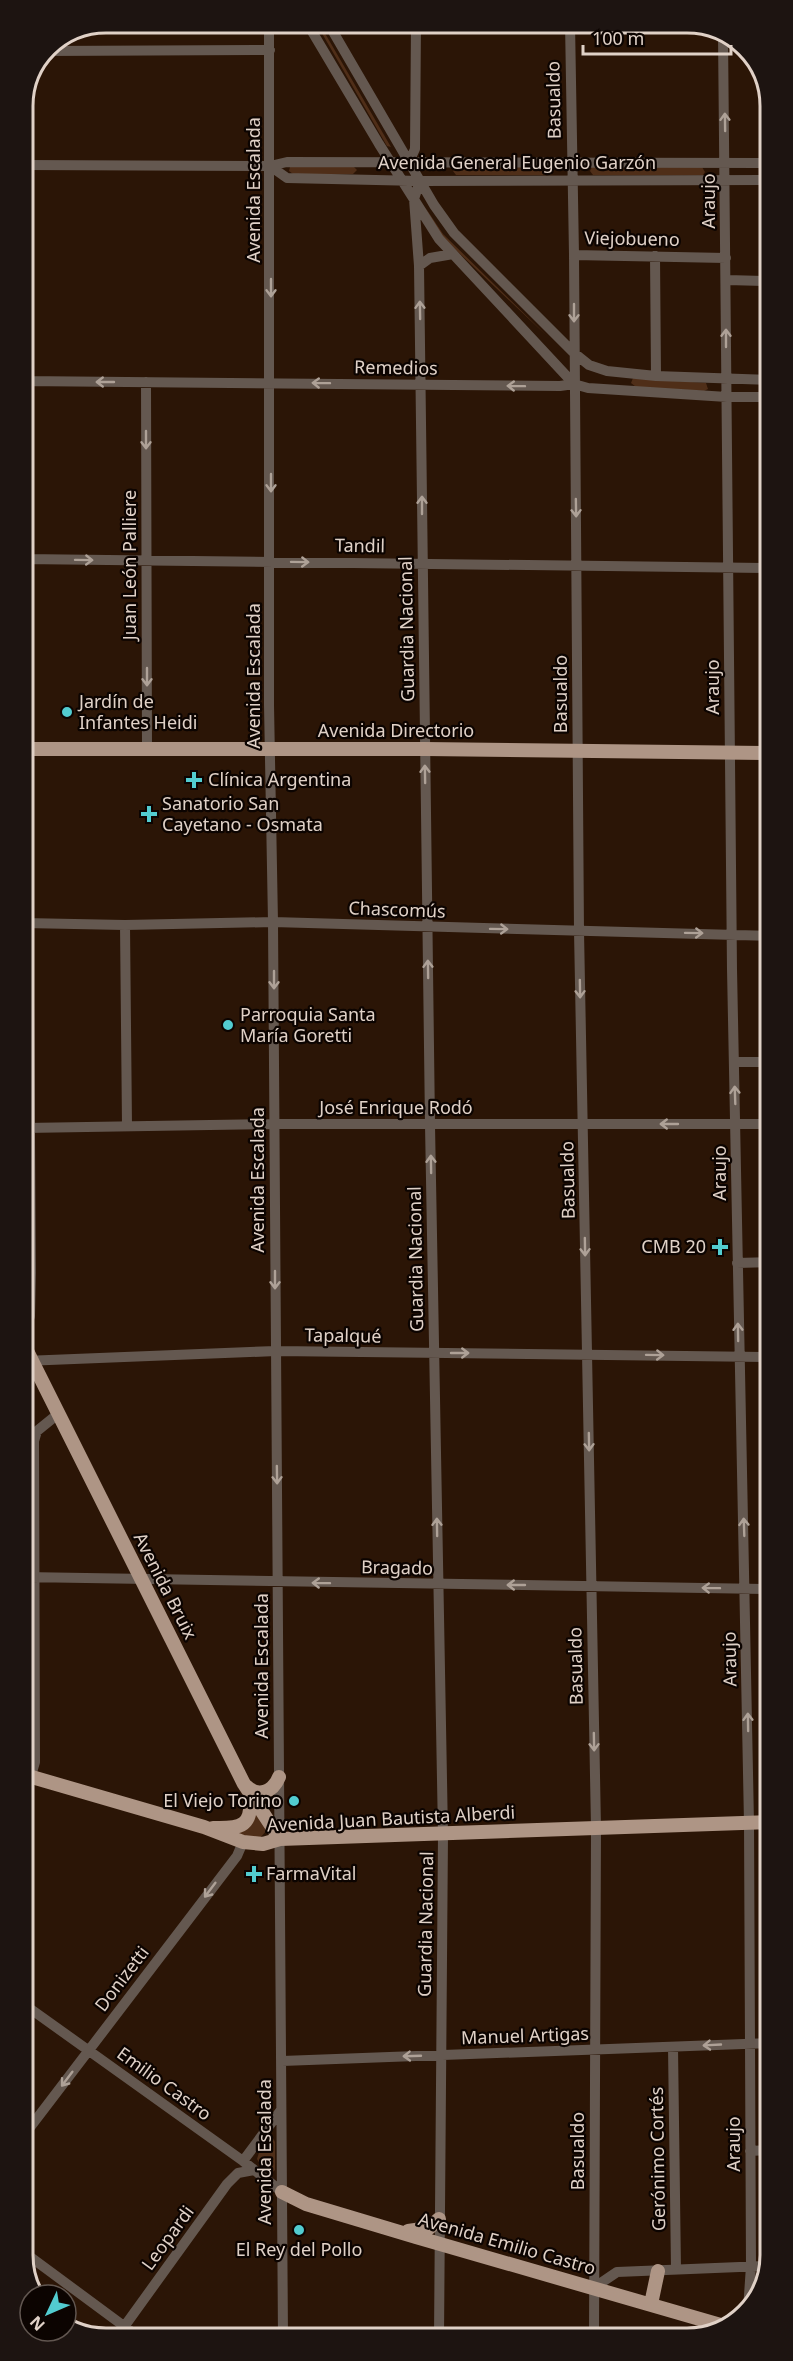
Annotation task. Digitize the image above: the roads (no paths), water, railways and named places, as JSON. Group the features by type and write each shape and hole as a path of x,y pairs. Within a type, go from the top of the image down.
{"main road":[{"name":"Avenida Directorio","path":"33,749 425,749 760,753"},
{"name":"Avenida Bruix","path":"33,1370 58,1414 247,1789 280,1839"},
{"path":"204,1827 231,1828 243,1825 251,1813 247,1789 264,1792 271,1789 279,1777"},
{"name":"Avenida Juan Bautista Alberdi","path":"33,1778 204,1827 243,1842 263,1844 280,1839 760,1822"},
{"name":"Avenida Emilio Castro","path":"282,2192 306,2204 713,2323"},
{"path":"394,2230 423,2230 434,2225 439,2219"},
{"path":"651,2304 658,2271"}],"street":[{"name":"Avenida Escalada","path":"269,33 270,749 283,2328"},
{"path":"314,33 431,227 453,254 574,384"},
{"path":"334,33 420,181 454,233 574,353 589,365 607,371 656,376 760,380"},
{"path":"409,162 415,149 416,33"},
{"name":"Basualdo","path":"570,33 579,931 596,1828 594,2328"},
{"name":"Araujo","path":"723,43 732,935 749,1823 751,2043 749,2293"},
{"path":"58,51 270,50"},
{"name":"Avenida General Eugenio Garzón","path":"33,165 270,166 286,162 760,164"},
{"name":"Avenida General Eugenio Garzón","path":"270,166 287,178 420,181 760,180"},
{"name":"Guardia Nacional","path":"420,181 414,199 419,266 430,1125 443,1834 439,2328"},
{"path":"419,266 430,258 453,254"},
{"name":"Viejobueno","path":"574,255 726,258"},
{"path":"655,256 656,376"},
{"path":"727,280 760,281"},
{"name":"Remedios","path":"33,381 560,386 574,384 588,388 760,398"},
{"name":"Juan León Palliere","path":"146,382 147,749"},
{"name":"Tandil","path":"33,559 760,568"},
{"name":"Chascomús","path":"33,923 125,925 273,922 760,936"},
{"path":"125,925 127,1126"},
{"path":"734,1062 760,1062"},
{"name":"José Enrique Rodó","path":"33,1128 274,1124 760,1124"},
{"path":"737,1263 760,1262"},
{"name":"Tapalqué","path":"33,1361 276,1351 760,1357"},
{"path":"33,1475 34,1441 37,1431 58,1414"},
{"name":"Bragado","path":"33,1577 760,1589"},
{"path":"33,1688 35,1762 33,1766"},
{"name":"Donizetti","path":"33,2123 237,1856 243,1842"},
{"name":"Emilio Castro","path":"33,2011 243,2161 282,2192"},
{"name":"Manuel Artigas","path":"282,2061 760,2043"},
{"name":"Gerónimo Cortés","path":"673,2047 676,2270"},
{"path":"243,2161 281,2110"},
{"path":"750,2151 760,2150"},
{"name":"Leopardi","path":"125,2327 227,2184 238,2173 254,2170"},
{"path":"33,2259 125,2327"},
{"path":"595,2287 617,2272 759,2266"}],"place":[{"name":"Jardín de Infantes Heidi","path":"67,712"},
{"name":"Clínica Argentina","path":"194,780"},
{"name":"Sanatorio San Cayetano - Osmata","path":"149,814"},
{"name":"Parroquia Santa María Goretti","path":"228,1025"},
{"name":"CMB 20","path":"720,1247"},
{"name":"El Viejo Torino","path":"294,1801"},
{"name":"FarmaVital","path":"254,1874"},
{"name":"El Rey del Pollo","path":"299,2230"}]}
